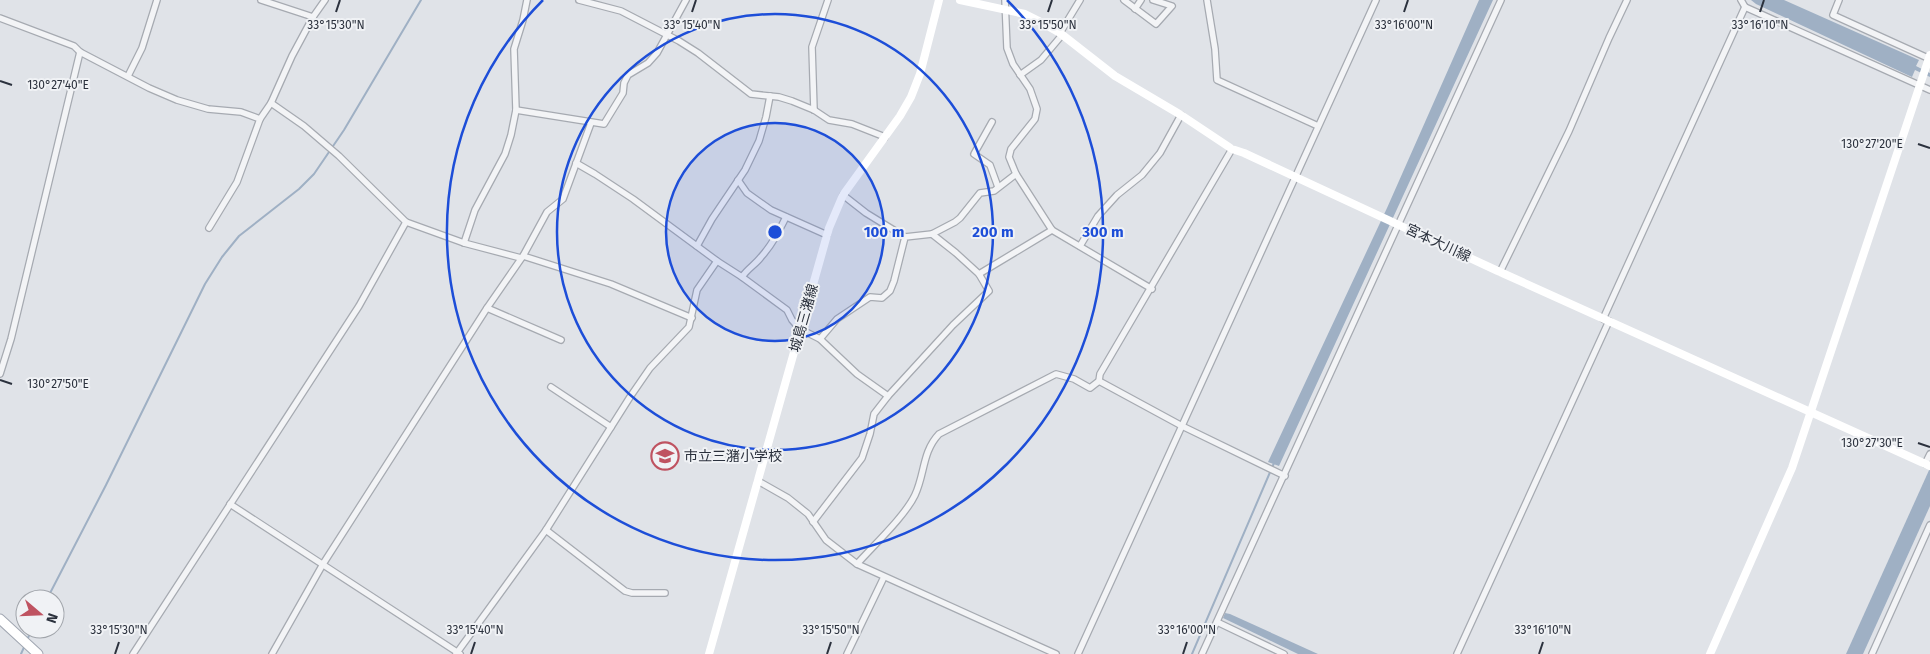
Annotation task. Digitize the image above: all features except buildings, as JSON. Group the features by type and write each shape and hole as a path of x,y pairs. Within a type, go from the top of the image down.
{"main road":[{"name":"城島三潴線","path":"709,654 827,235 843,195 900,116 911,97 920,74 939,0"},
{"name":"宮本大川線","path":"960,0 1025,14 1061,34 1115,76 1182,115 1232,149 1928,465"},
{"path":"1710,654 1781,495 1919,85 1930,58"},
{"path":"0,619 38,654"}],"street":[{"path":"128,76 142,48 157,0"},
{"path":"261,0 313,17"},
{"path":"208,228 237,182 260,119 271,103 292,56 313,17 326,0"},
{"path":"464,243 475,210 505,154 516,110 514,49 523,20 526,0"},
{"path":"579,0 621,10 667,35 698,53 751,94 792,101 814,110 829,120 852,124 885,137"},
{"path":"516,110 604,124 623,93 624,83 628,75 648,62 657,53 686,0"},
{"path":"814,110 812,47 828,0"},
{"path":"1005,0 1007,48 1013,64 1030,89 1037,109 1035,119 1011,149 1009,157 1016,174 1052,230 1152,289"},
{"path":"1020,75 1041,60 1061,34 1080,0"},
{"path":"1124,0 1156,24 1172,6 1153,0"},
{"path":"1135,8 1141,0"},
{"path":"1207,0 1215,49 1217,80 1318,126"},
{"path":"1078,654 1376,0"},
{"path":"1202,654 1224,610 1501,0"},
{"path":"1500,272 1569,131 1608,38 1627,0"},
{"path":"1741,0 1745,7 1930,90"},
{"path":"1839,0 1832,15 1930,58"},
{"path":"1457,654 1745,7"},
{"path":"0,18 74,46 80,52 149,88 177,100 208,109 241,112 260,119"},
{"path":"0,374 12,338 80,52"},
{"path":"697,246 712,219 745,170 759,141 770,96"},
{"path":"271,103 304,126 339,156 406,222 464,243 522,257 610,284 692,318"},
{"path":"1080,246 1098,216 1117,195 1142,174 1160,153 1182,115"},
{"path":"992,122 974,154 990,165 998,187"},
{"path":"272,654 323,564 487,308 522,257 548,212 563,199 592,123"},
{"path":"857,564 908,507 916,494 931,443 939,434 1056,374 1074,379 1090,388 1099,381 1100,374 1152,289 1232,149"},
{"path":"576,163 595,174 787,310 792,320 800,329 820,339 857,374 888,396"},
{"path":"843,195 866,213 906,237 932,234 960,218 980,194 994,190 1016,174"},
{"path":"738,180 747,193 757,200 786,217 827,235"},
{"path":"742,277 748,268 756,263 769,248 786,217"},
{"path":"134,653 359,306 406,222"},
{"path":"979,274 1052,230"},
{"path":"813,522 862,458 874,414 888,396 988,291 979,274 932,234"},
{"path":"820,339 836,319 870,297 882,298 890,291 906,237"},
{"path":"230,504 458,653 546,530 610,427 650,368 689,327 697,290 716,261"},
{"path":"487,308 561,340"},
{"path":"1099,381 1182,426 1285,476"},
{"path":"551,386 610,427"},
{"path":"1928,465 1930,454"},
{"path":"758,481 788,498 808,514 826,540 857,564 919,590 1056,654"},
{"path":"1872,654 1930,525"},
{"path":"546,530 625,591 632,593 665,593"},
{"path":"847,654 884,576"},
{"path":"1219,620 1284,654"}],"water":[{"path":"1479,0 1493,0 1279,466 1268,462 1387,208"},
{"path":"1751,0 1784,0 1919,60 1916,66 1930,73 1930,77 1915,70 1912,77"},
{"path":"1930,468 1930,506 1863,654 1846,654"},
{"path":"1225,613 1318,654 1298,654 1223,618"}],"waterway":[{"path":"52,589 106,485 205,284 222,257 239,236 299,189 314,174 344,130 421,0"},
{"path":"1192,654 1274,463"},
{"path":"21,654 25,645"}],"place":[{"name":"市立三潴小学校","path":"665,456"}]}
